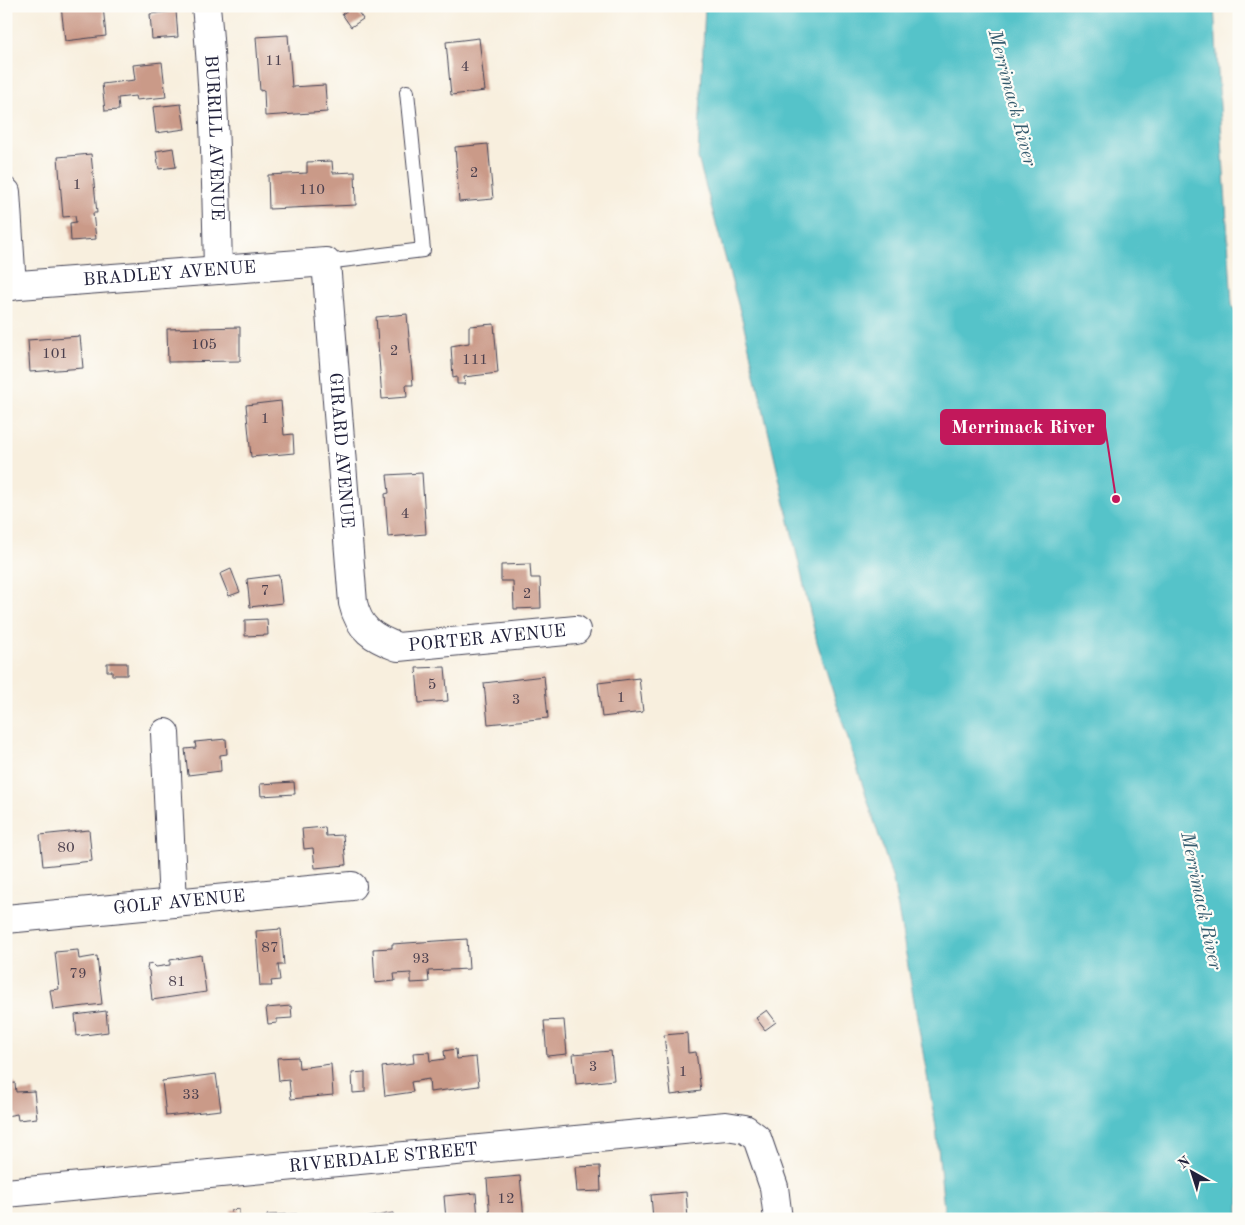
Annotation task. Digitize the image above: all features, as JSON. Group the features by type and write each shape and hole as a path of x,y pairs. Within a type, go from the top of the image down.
{"street":[{"name":"BURRILL AVENUE","path":"206,6 212,61 218,270"},
{"path":"6,192 9,286"},
{"name":"BRADLEY AVENUE","path":"9,286 326,262"},
{"name":"GIRARD AVENUE","path":"326,262 353,603 358,621 371,634"},
{"name":"PORTER AVENUE","path":"371,634 386,643 398,647 576,630"},
{"path":"165,733 173,903"},
{"name":"GOLF AVENUE","path":"6,919 352,886"},
{"name":"RIVERDALE STREET","path":"6,1193 726,1126 745,1129 757,1138 774,1187 778,1219"}],"lane":[{"path":"326,262 423,250 407,92"}],"water":[{"path":"705,6 1214,6 1232,305 1239,319 1239,1219 945,1219 936,1127 893,880 817,642 744,326 698,158"}],"building":[{"path":"61,6 103,6 106,36 65,41"},
{"path":"354,6 363,19 351,27 342,14"},
{"path":"176,11 178,37 152,39 150,14"},
{"path":"288,35 292,87 325,85 327,112 265,116 264,90 260,91 256,37"},
{"path":"479,38 485,91 451,95 446,42"},
{"path":"162,62 166,97 136,100 135,96 118,98 119,110 105,111 102,84 135,80 133,65"},
{"path":"181,104 185,129 156,133 153,107"},
{"path":"488,144 493,199 459,202 455,147"},
{"path":"173,148 176,167 159,169 156,151"},
{"path":"91,154 97,213 93,213 96,239 71,241 70,223 76,222 75,216 63,217 58,157"},
{"path":"332,161 333,173 355,172 356,205 269,209 268,175 307,173 307,162"},
{"path":"407,314 413,385 406,385 407,397 382,399 376,317"},
{"path":"494,324 498,373 464,377 465,384 457,384 457,377 453,378 451,346 469,343 469,326"},
{"path":"240,327 240,361 168,362 167,329"},
{"path":"80,336 83,368 30,372 28,340"},
{"path":"281,401 284,435 293,434 294,453 251,457 246,405"},
{"path":"422,473 426,534 388,537 385,494 389,493 387,475"},
{"path":"530,564 531,578 540,578 541,608 514,609 513,581 501,581 501,565"},
{"path":"231,569 240,592 229,596 220,574"},
{"path":"279,575 282,603 250,607 247,579"},
{"path":"267,619 268,635 245,636 245,620"},
{"path":"107,663 127,663 127,675 112,675 112,671 107,671"},
{"path":"445,667 448,701 419,703 416,668"},
{"path":"544,676 548,718 488,724 484,683"},
{"path":"639,678 643,712 602,717 598,683"},
{"path":"226,739 227,754 220,755 221,771 188,775 185,749 196,748 195,742"},
{"path":"294,782 295,794 261,796 260,784"},
{"path":"325,827 326,836 343,835 346,865 315,868 313,848 304,849 302,829"},
{"path":"89,830 92,861 43,866 40,835"},
{"path":"281,929 284,965 278,965 280,980 271,981 272,986 260,986 256,931"},
{"path":"467,939 469,969 428,971 429,982 411,983 411,973 394,974 395,981 375,983 373,949 392,948 392,944"},
{"path":"78,950 79,959 97,956 102,1004 53,1010 50,990 59,989 55,952"},
{"path":"201,955 206,992 152,1000 149,971 147,969 148,964 152,963 156,967 170,965 170,960"},
{"path":"291,1006 292,1018 277,1019 277,1023 268,1024 266,1008"},
{"path":"767,1010 776,1022 765,1030 756,1018"},
{"path":"106,1011 108,1032 77,1036 75,1015"},
{"path":"564,1020 567,1054 547,1056 544,1021"},
{"path":"687,1033 688,1053 696,1052 701,1091 671,1095 664,1035"},
{"path":"456,1049 457,1059 476,1057 479,1086 430,1092 429,1079 411,1082 413,1092 385,1096 382,1067 414,1063 413,1053 429,1052 430,1061 445,1059 444,1051"},
{"path":"611,1051 614,1080 576,1084 573,1054"},
{"path":"298,1057 299,1068 331,1064 333,1095 291,1099 289,1080 279,1081 277,1058"},
{"path":"365,1072 365,1092 353,1093 352,1073"},
{"path":"216,1074 221,1110 166,1116 162,1081"},
{"path":"15,1083 16,1092 34,1091 37,1118 18,1120 17,1114 6,1116 6,1084"},
{"path":"600,1166 601,1191 577,1192 575,1167"},
{"path":"520,1176 524,1219 490,1219 487,1179"},
{"path":"686,1192 688,1219 653,1219 651,1195"},
{"path":"476,1193 478,1219 446,1219 444,1196"},
{"path":"239,1209 239,1219 232,1219 231,1210"},
{"path":"393,1213 394,1219 365,1218"},
{"path":"297,1214 297,1219 267,1219 267,1215"}],"place":[{"name":"Merrimack River","path":"1116,499"}]}
